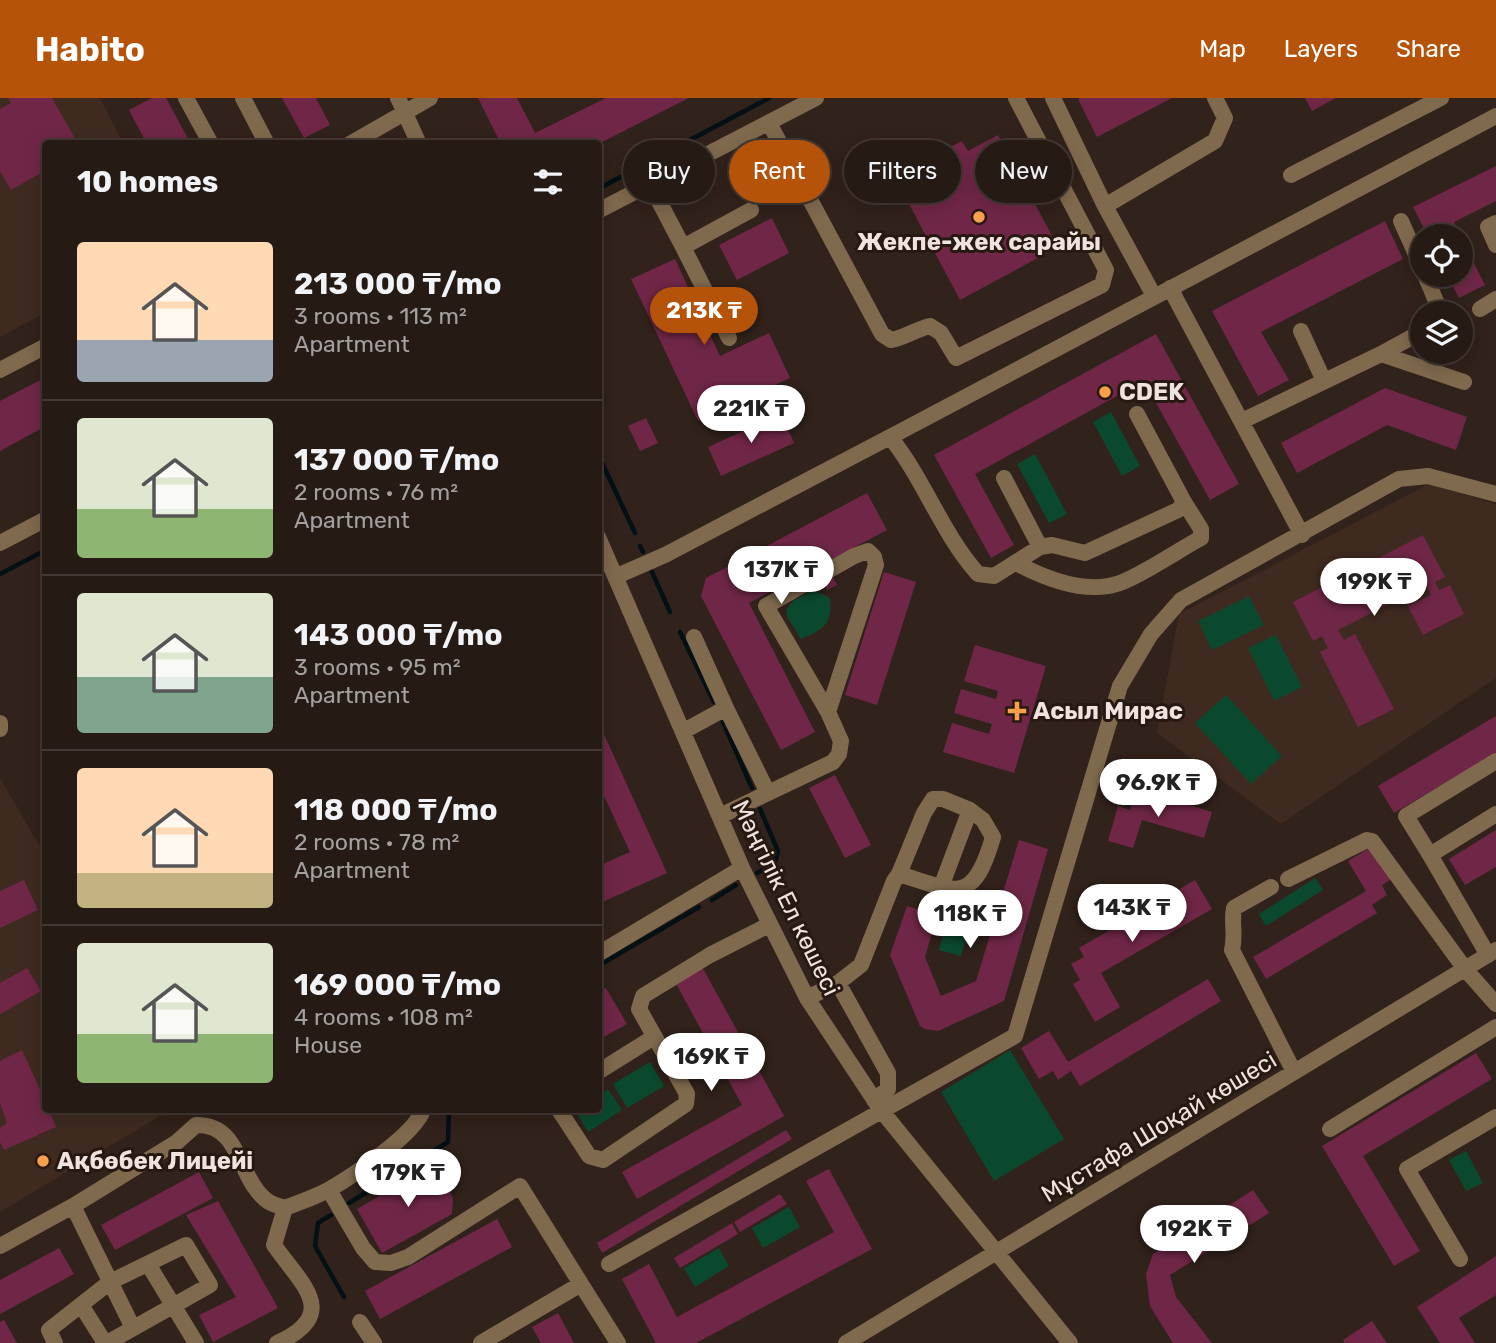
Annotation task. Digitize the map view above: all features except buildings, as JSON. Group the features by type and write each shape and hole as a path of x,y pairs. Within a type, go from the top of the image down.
{"street":[{"path":"186,98 209,140"},
{"path":"243,98 265,140"},
{"path":"355,140 402,105 429,98"},
{"path":"715,150 769,122 790,104 816,98"},
{"path":"769,122 883,334 891,340 901,339 918,328 930,326 941,333 956,358 1102,285 1106,270 1016,98"},
{"path":"1053,98 1105,206 1154,296"},
{"path":"1105,206 1215,141 1225,118 1215,98"},
{"path":"1291,175 1441,98"},
{"path":"402,105 417,140"},
{"path":"617,576 664,555 890,437 1496,116"},
{"path":"602,209 623,198"},
{"path":"660,203 729,338"},
{"path":"683,247 751,210"},
{"path":"1402,221 1410,240"},
{"path":"1496,223 1488,227 1496,245"},
{"path":"1170,288 1302,534"},
{"path":"1480,309 1496,299"},
{"path":"1301,331 1324,381"},
{"path":"1242,421 1410,338"},
{"path":"0,370 42,348"},
{"path":"1381,354 1464,382"},
{"path":"1016,563 1038,575 1061,582 1100,587 1120,583 1201,538 1201,528 1137,414"},
{"path":"890,437 902,452 961,555 978,574 994,576 1040,547 1052,545 1085,553 1178,510 1184,502"},
{"path":"609,1264 878,1105 1015,1036 1120,686 1152,634 1181,600 1399,479 1428,475 1496,494"},
{"path":"1004,478 1040,547"},
{"path":"0,543 42,521"},
{"name":"Мәңгілік Ел көшесі","path":"602,545 742,868 807,998 878,1105 1070,1343"},
{"path":"720,816 833,762 839,754 841,741 828,712 766,606 854,556 868,551 874,557 876,565 828,712"},
{"path":"694,637 768,793"},
{"path":"684,731 726,708"},
{"path":"0,723 0,729"},
{"path":"1492,952 1406,816 1496,761"},
{"path":"807,998 838,983 862,965 894,881 900,874 924,813 933,799 943,799 970,810 983,820 993,837 985,864 972,883 962,890 941,887 900,874"},
{"path":"941,887 970,810"},
{"path":"1430,855 1496,814"},
{"path":"1287,879 1367,840 1372,841 1465,969 1496,1004"},
{"path":"602,952 742,868"},
{"path":"1271,887 1234,908 1232,919 1236,934 1232,950 1294,1072"},
{"path":"561,1113 589,1156 603,1160 686,1104 688,1094 639,1009 643,996 710,955 769,925"},
{"name":"Мұстафа Шоқай көшесі","path":"846,1343 1492,952"},
{"path":"838,983 888,1073 888,1089 878,1105"},
{"path":"1330,1129 1496,1027"},
{"path":"602,1070 654,1038"},
{"path":"0,1246 73,1206 177,1142 196,1125 210,1125 224,1133 260,1193 269,1202 285,1208 329,1190 407,1134 422,1113"},
{"path":"1460,1259 1407,1169 1496,1117"},
{"path":"329,1190 363,1248 375,1262 391,1263 408,1257 520,1186 618,1343"},
{"path":"73,1206 133,1328"},
{"path":"277,1343 291,1337 310,1321 314,1309 310,1295 274,1245 285,1208"},
{"path":"55,1343 49,1330 110,1282 186,1245 210,1285 106,1343 81,1305"},
{"path":"148,1264 196,1343"},
{"path":"492,1340 581,1284"},
{"path":"360,1322 374,1343"}],"shaded area":[{"path":"0,98 100,98 121,140 42,140 42,315 0,337"},
{"path":"1429,484 1496,504 1496,678 1281,824 1157,733 1179,614"},
{"path":"0,778 42,850 42,1113 165,1113 0,1212"}],"green space":[{"path":"1111,412 1140,466 1122,476 1093,422"},
{"path":"1035,454 1067,514 1049,523 1017,464"},
{"path":"813,590 830,598 830,614 821,629 801,639 786,610 793,601"},
{"path":"1249,596 1264,625 1212,650 1198,621"},
{"path":"1276,635 1302,687 1274,701 1248,648"},
{"path":"1226,695 1282,756 1251,784 1195,723"},
{"path":"1315,878 1323,890 1266,926 1259,914"},
{"path":"951,904 974,911 961,956 939,950"},
{"path":"1010,1050 1064,1139 994,1181 941,1092"},
{"path":"650,1062 664,1086 627,1108 613,1084"},
{"path":"608,1089 622,1110 588,1132 577,1113 602,1113 602,1093"},
{"path":"1466,1151 1483,1183 1466,1191 1449,1160"},
{"path":"789,1207 800,1227 763,1248 752,1228"},
{"path":"719,1248 729,1266 695,1287 684,1268"}],"waterway":[{"path":"602,187 769,98"},
{"path":"602,463 635,533"},
{"path":"640,546 643,552"},
{"path":"0,574 42,552"},
{"path":"652,572 670,612"},
{"path":"680,632 714,702"},
{"path":"723,722 752,788"},
{"path":"757,873 775,863 778,851 760,809"},
{"path":"712,900 736,885"},
{"path":"602,964 699,907"},
{"path":"349,1203 448,1142 449,1113"},
{"path":"331,1215 318,1223 315,1246 344,1297"}],"place":[{"name":"Жекпе-жек сарайы","path":"979,217"},
{"name":"CDEK","path":"1105,392"},
{"name":"Асыл Мирас","path":"1017,711"},
{"name":"Ақбөбек Лицейі","path":"43,1161"}]}
